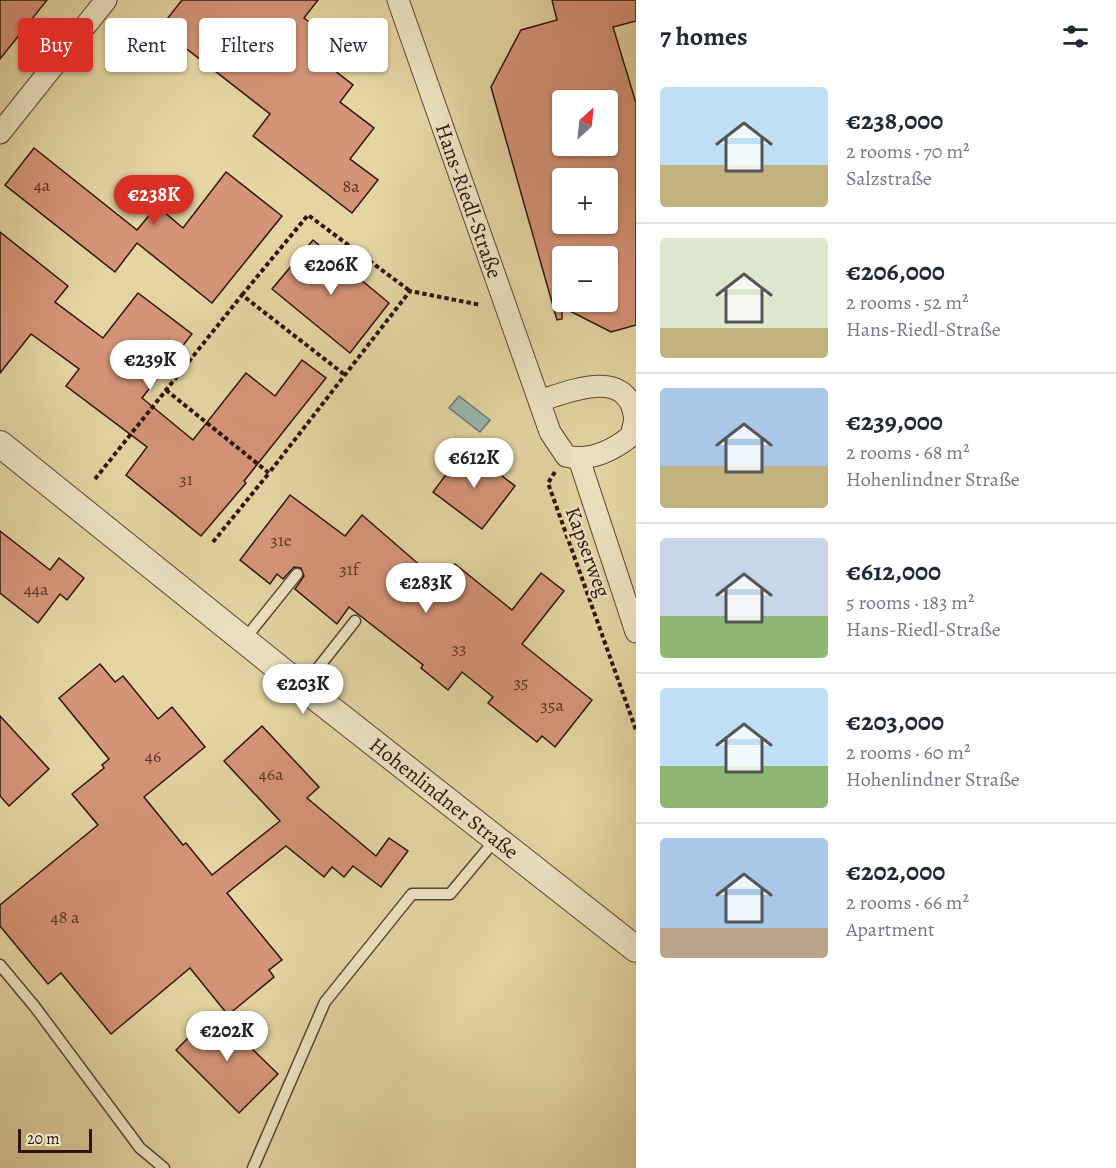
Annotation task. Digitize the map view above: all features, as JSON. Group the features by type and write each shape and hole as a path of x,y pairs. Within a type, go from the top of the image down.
{"street":[{"path":"0,133 106,0"},
{"name":"Hans-Riedl-Straße","path":"398,0 550,432 573,457 636,632"},
{"path":"539,401 597,386 613,387 628,398 636,415 631,436 613,451 573,457"},
{"name":"Hohenlindner Straße","path":"0,444 303,687 636,949"}],"lane":[{"path":"244,640 297,574"},
{"path":"303,687 355,621"},
{"path":"253,1168 326,1002 412,894 450,894 496,839"},
{"path":"0,965 35,1007 140,1148 164,1168"}],"path":[{"path":"95,479 308,215 410,291 507,310"},
{"path":"213,542 410,291"},
{"path":"242,295 345,375"},
{"path":"166,390 268,473"},
{"name":"Kapserweg","path":"573,457 548,483 636,730"}],"water":[{"path":"459,396 490,420 480,432 449,408"}],"building":[{"path":"0,0 47,0 33,18 18,18 18,36 0,59"},
{"path":"182,0 318,0 304,18 308,21 308,72 337,72 353,85 340,102 374,128 350,159 378,180 352,213 253,136 270,114 216,72 296,72 296,18 199,18 199,58 187,49 187,18 168,18"},
{"path":"552,0 636,0 636,21 613,27 636,103 636,325 611,332 572,312 618,312 618,246 552,246 552,302 491,87 521,30 557,20"},
{"path":"34,148 137,230 157,206 183,228 226,172 282,216 212,303 137,243 115,272 5,185"},
{"path":"0,232 68,286 55,302 103,338 138,293 192,334 142,398 193,440 246,373 275,396 302,360 326,378 244,481 246,483 201,536 126,475 147,447 66,386 79,369 31,334 0,373"},
{"path":"313,240 389,303 350,353 272,289"},
{"path":"555,312 562,312 562,319 557,320"},
{"path":"466,448 515,486 482,529 433,492"},
{"path":"290,495 345,536 362,515 422,567 424,564 443,578 455,564 512,610 541,573 564,591 522,644 592,700 555,747 542,736 537,742 488,703 493,697 462,672 448,690 421,668 423,665 349,607 337,624 295,589 304,576 301,568 294,567 283,579 277,574 270,584 240,560"},
{"path":"0,531 50,570 59,558 84,578 67,600 60,594 38,623 0,593"},
{"path":"100,664 115,682 123,676 158,719 172,707 205,747 144,797 183,845 186,843 212,875 280,821 224,761 262,726 319,787 307,798 376,856 389,838 408,851 381,887 353,866 344,877 332,867 324,877 286,846 227,893 282,960 269,970 274,977 228,1015 190,968 111,1034 61,973 48,984 0,926 0,905 98,825 72,794 104,768 102,765 109,759 59,698"},
{"path":"0,716 49,769 9,806 0,796"},
{"path":"214,1012 278,1074 239,1113 176,1050"}]}
